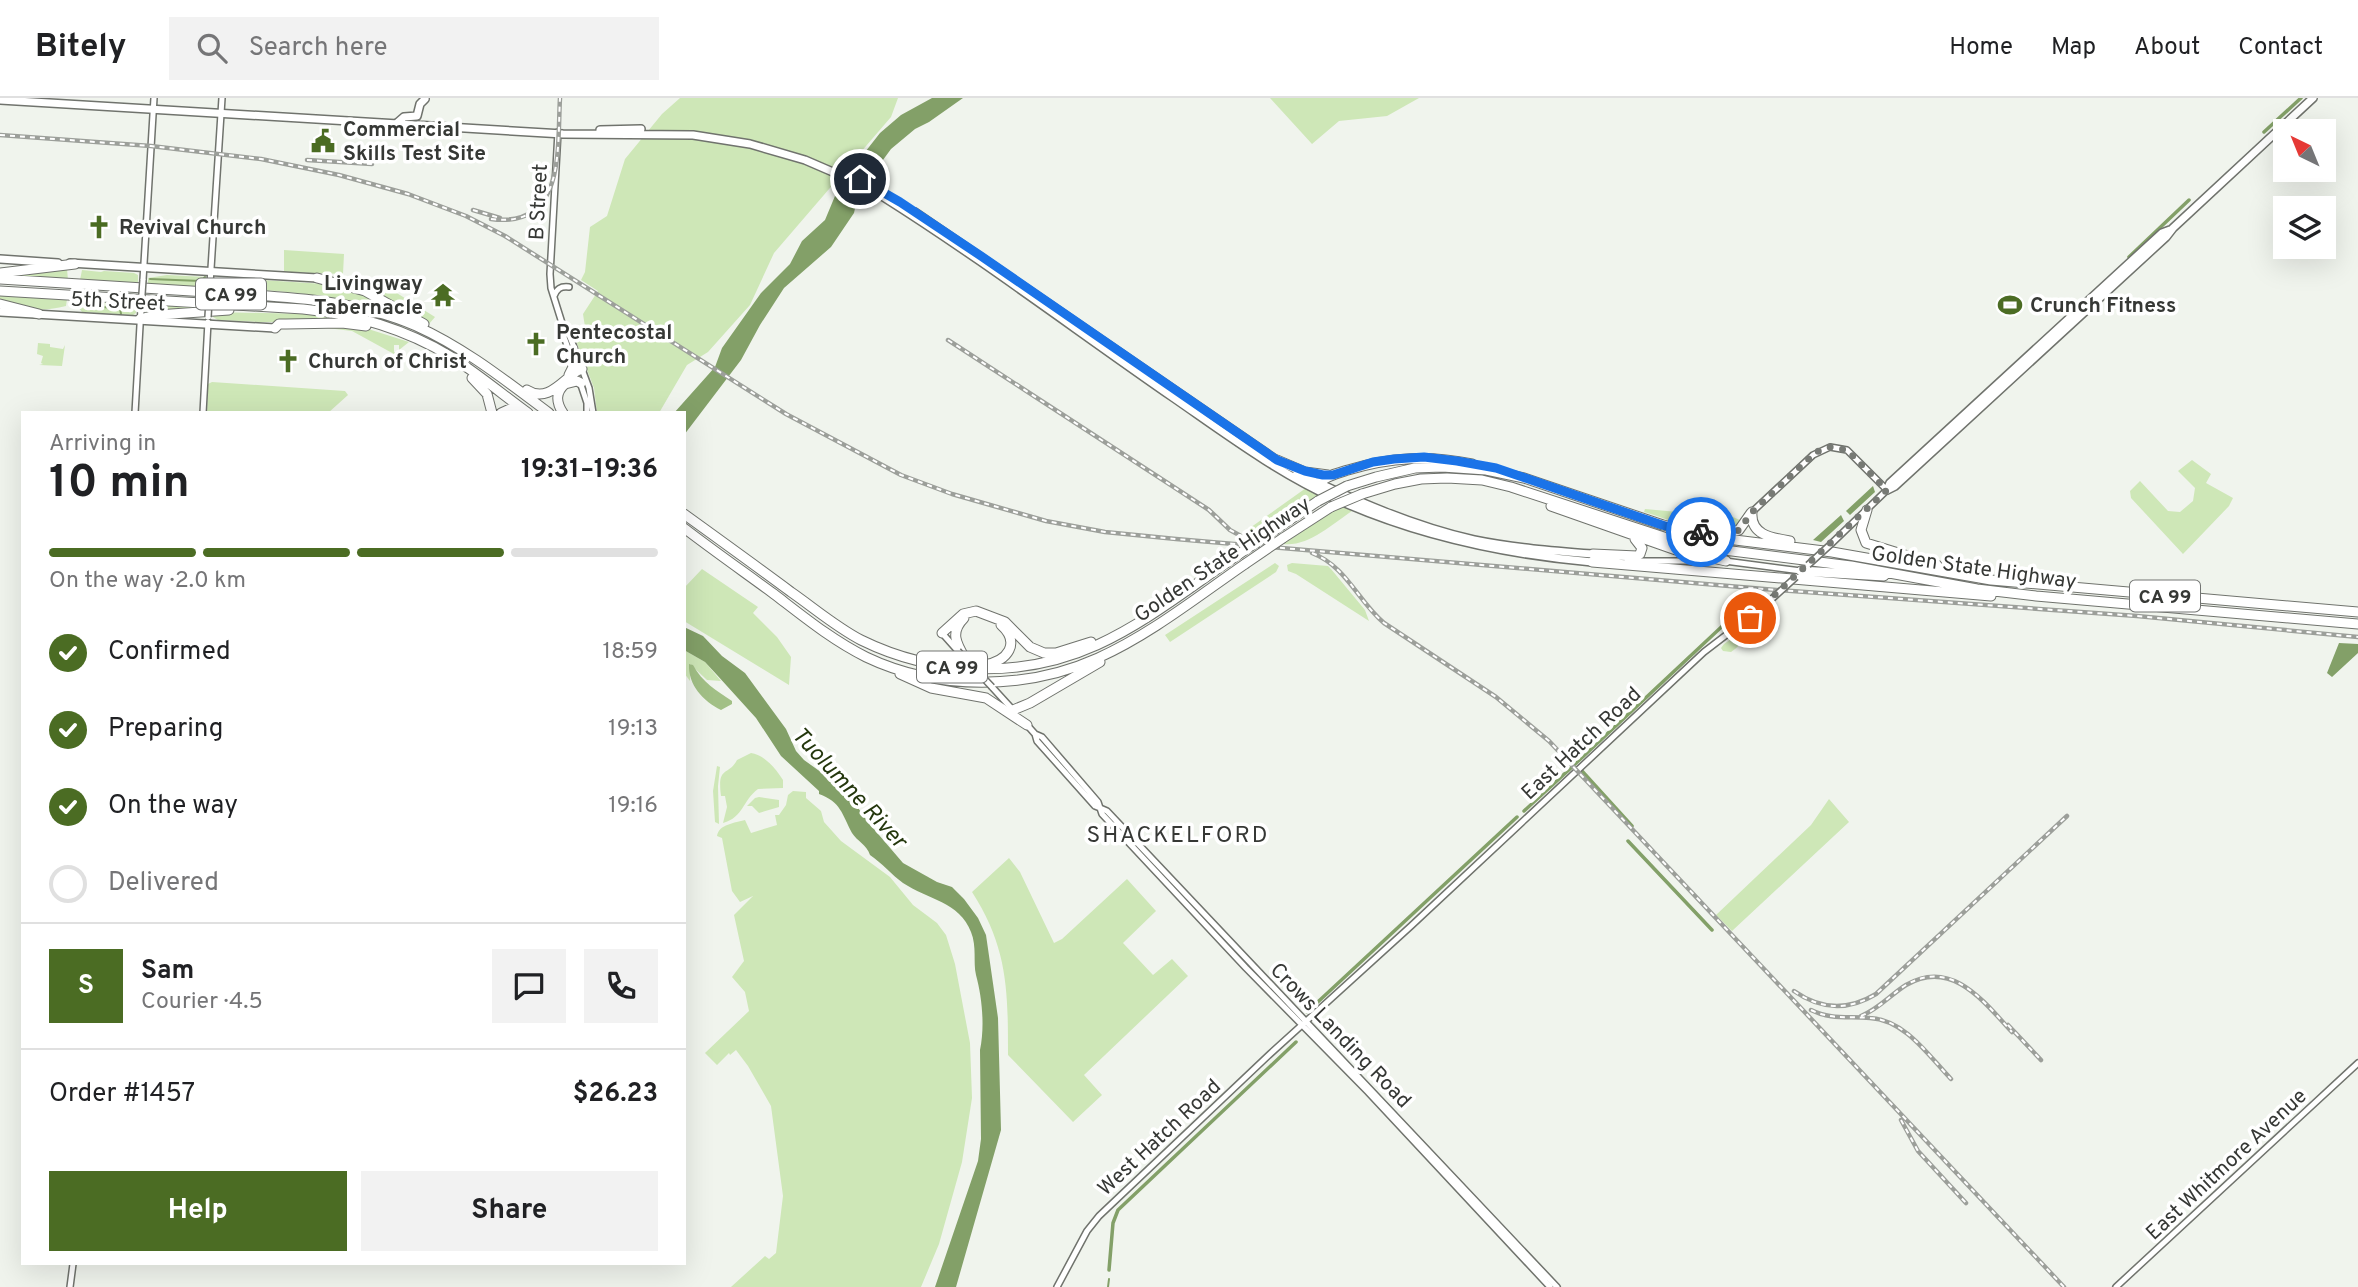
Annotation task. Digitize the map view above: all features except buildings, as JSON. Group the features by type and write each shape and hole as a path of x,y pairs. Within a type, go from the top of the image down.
{"highway":[{"path":"0,272 75,264"},
{"path":"317,278 355,288 379,298 439,333 454,345"},
{"name":"CA 99","path":"0,279 322,300 388,316 454,345 483,363 546,411"},
{"name":"CA 99","path":"0,291 303,309 347,315 412,337 452,358 525,411"},
{"path":"0,304 39,314"},
{"path":"141,319 201,310 303,309"},
{"path":"275,328 279,324 349,323 412,337"},
{"path":"422,342 477,382 486,394 491,411"},
{"path":"562,411 558,395 572,372 571,357"},
{"path":"483,363 535,395 547,394 579,374"},
{"path":"1277,460 1311,473 1333,475 1383,460 1424,457 1496,468 1524,478"},
{"name":"Golden State Highway","path":"688,517 850,634 898,655 979,670 1032,665 1080,652 1113,637 1142,621 1267,535 1319,492 1415,468 1475,469 1524,478 1680,530 1727,539 1832,548 1972,577 2012,583 2358,612"},
{"path":"1319,492 1333,475"},
{"name":"Golden State Highway","path":"686,530 822,631 867,657 931,677 1001,682 1045,676 1083,664 1149,631 1331,507 1395,484 1434,478 1473,479 1511,488 1684,542 1874,569 1938,582 2036,596 2358,624"},
{"path":"1511,488 1563,511 1624,533 1676,550 1726,561"},
{"path":"1867,510 1861,530 1863,539 1870,545 1972,577"},
{"path":"1680,530 1729,534 1739,530 1752,512"},
{"path":"1752,512 1753,523 1763,534 1832,548"},
{"path":"1737,513 1745,522"},
{"path":"1592,558 1640,554 1641,544 1624,533"},
{"path":"1592,558 1972,595 2036,596"},
{"path":"1802,571 1938,582"},
{"path":"943,634 963,614 976,611 1005,622 1030,647 1044,653 1056,653 1113,637"},
{"path":"943,634 974,615 997,623 1008,633 1010,648 1003,659 954,667"},
{"path":"961,622 955,634 955,642 966,660"},
{"path":"1013,710 1118,652 1149,631"},
{"path":"867,657 877,665 932,688 986,698 1031,730"},
{"path":"1030,703 1025,716 1031,730"}],"main road":[{"path":"135,411 154,98"},
{"path":"204,411 222,98"},
{"name":"East Hatch Road","path":"1305,1024 1704,652 1764,606 1832,548 1887,490 1889,483 2162,233 2173,228 2313,98"},
{"path":"396,124 404,117 417,116 420,104 425,99"},
{"path":"423,125 425,99"},
{"path":"0,100 396,124 693,135 728,139 770,149 837,173 868,188 1244,446 1319,492 1385,519 1438,537 1592,558 1726,561 1802,571"},
{"name":"B Street","path":"558,132 550,274 562,323"},
{"path":"627,132 702,132 771,145 831,166 876,187 1277,460 1319,492 1481,544"},
{"path":"0,259 317,278"},
{"path":"554,296 556,290 562,286 569,287"},
{"name":"5th Street","path":"0,312 208,321 275,328"},
{"path":"587,411 587,403 579,374 566,326 562,323 560,327 571,357 579,374 593,402 593,411"},
{"path":"1752,512 1823,449 1839,447 1855,457 1887,490"},
{"path":"1376,509 1385,519"},
{"path":"1777,568 1785,574 1786,586"},
{"path":"943,634 959,651"},
{"name":"Crows Landing Road","path":"966,660 1031,730 1037,741 1094,806 1107,811 1240,958 1416,1136 1517,1244 1553,1287"},
{"name":"Crows Landing Road","path":"1100,808 1102,814 1220,940 1259,973 1537,1274 1553,1287"},
{"path":"1137,852 1161,869"},
{"name":"West Hatch Road","path":"1058,1287 1087,1231 1099,1216 1305,1024"},
{"name":"East Whitmore Avenue","path":"2116,1287 2358,1063"},
{"path":"1397,1124 1416,1136"},
{"path":"1493,1227 1517,1244"},
{"path":"71,1287 73,1265"}],"shaded area":[{"path":"680,98 898,98 891,117 774,253 750,305 708,352 687,365 660,411 597,411 594,388 576,341 585,327 583,314 598,291 581,280 585,272 590,227 607,216 625,159 662,114"},
{"path":"932,98 963,98 915,129 891,149 858,194 854,213 831,247 784,288 741,360 686,432 686,411 676,411 715,367 722,348 761,293 790,264 802,241 825,220 840,184 880,133 901,115"},
{"path":"1270,98 1419,98 1387,116 1339,121 1312,144"},
{"path":"284,250 344,254 343,274 284,272"},
{"path":"67,269 68,280 18,277 18,273"},
{"path":"82,270 134,273 138,275 138,283 80,280"},
{"path":"167,275 206,277 205,288 148,285 148,278"},
{"path":"230,278 324,284 357,291 403,316 333,298 262,290 214,289 214,284"},
{"path":"357,284 384,285 435,317 429,324 424,322"},
{"path":"0,295 67,299 66,306 40,309 0,302"},
{"path":"78,300 136,303 136,313 82,312 78,307"},
{"path":"147,304 191,307 191,310 147,313"},
{"path":"213,312 308,314 345,322 218,320 213,317"},
{"path":"318,327 362,327 409,342 399,350 399,345 394,345 394,354 352,331"},
{"path":"38,343 63,349 65,345 62,366 39,365 43,364 43,356 37,354"},
{"path":"212,382 345,391 348,395 330,411 207,411 208,384"},
{"path":"2192,460 2211,474 2206,483 2233,498 2229,506 2183,554 2131,498 2130,491 2140,481 2168,511 2180,512 2193,501 2195,488 2178,471"},
{"path":"1873,486 1875,492 1850,515 1846,511"},
{"path":"1306,488 1319,495 1257,537 1247,530"},
{"path":"1344,507 1352,511 1319,534 1301,542 1283,544 1335,510"},
{"path":"1645,509 1733,517 1742,521 1738,528 1703,529 1644,512"},
{"path":"1841,515 1844,521 1821,542 1813,540"},
{"path":"1275,563 1279,566 1276,572 1170,642 1165,635"},
{"path":"1292,563 1328,566 1365,610 1369,621 1288,571 1287,565"},
{"path":"702,569 758,607 753,613 777,637 791,657 789,685 686,622 686,586"},
{"path":"1774,604 1775,611 1771,617 1731,652 1723,651 1721,648 1724,644"},
{"path":"686,628 703,636 722,656 745,673 786,729 796,751 804,760 846,790 867,821 903,863 937,882 952,887 978,918 986,935 998,1018 1001,1130 956,1287 935,1287 978,1161 981,1139 982,1012 971,932 959,914 942,902 903,883 870,855 867,848 852,833 836,805 819,794 819,791 781,756 756,718 705,662 686,651"},
{"path":"2339,643 2358,644 2358,653 2332,677 2327,673"},
{"path":"686,651 705,662 721,681 707,680 690,664 690,681 686,676"},
{"path":"689,664 693,665 710,686 732,701 732,704 721,710 708,702 691,679"},
{"path":"751,753 773,767 783,780 783,788 758,789 735,817 723,823 727,807 725,796 721,796 722,775 737,760"},
{"path":"717,766 720,767 719,824 715,822 713,791"},
{"path":"793,791 806,792 806,798 821,811 824,822 841,841 890,877 913,905 937,923 946,935 955,964 970,1043 972,1098 962,1162 939,1244 921,1287 731,1287 765,1256 769,1259 776,1253 783,1196 771,1106 736,1050 717,1065 705,1053 749,1011 745,992 732,977 744,961 734,915 753,896 740,902 732,891 722,838 717,836 724,826 745,820 751,833 777,825 775,815 779,815 786,805 788,795"},
{"path":"759,797 779,800 779,807 759,813 752,806 747,806"},
{"path":"1829,799 1849,822 1732,931 1716,915 1811,825"},
{"path":"1009,858 1020,872 1054,943 1062,939 1127,879 1156,911 1123,943 1153,975 1172,959 1188,976 1084,1075 1102,1095 1073,1122 1008,1055 1004,971 993,932 972,892"}],"waterway":[{"path":"2264,132 2301,98"},
{"path":"2129,257 2189,200"},
{"path":"150,279 201,281 205,277"},
{"path":"82,306 120,308 121,314"},
{"path":"1574,765 1747,603"},
{"path":"1524,811 1572,767"},
{"path":"1582,771 1632,826"},
{"path":"1307,1012 1517,817"},
{"path":"1628,841 1712,930"},
{"path":"1109,1270 1113,1223 1118,1210 1296,1042"},
{"path":"1108,1287 1109,1279"}],"railway":[{"path":"491,219 515,219 533,211 545,198 557,161 560,98"},
{"path":"0,135 151,146 261,159 339,175 408,194 466,216 505,236 786,414 901,475 952,494 1046,521 1105,532 1176,539 1764,589 2137,616 2358,637"},
{"path":"307,160 372,164"},
{"path":"473,210 500,218"},
{"path":"948,340 1209,510 1230,530 1250,541"},
{"path":"1312,553 1334,566 1384,623 1496,697 1549,741 2064,1287"},
{"path":"1794,991 1814,1002 1835,1006 1866,1000 1876,994 2067,816"},
{"path":"1861,1016 1906,985 1923,978 1938,977 1966,987 2012,1032"},
{"path":"1811,1010 1833,1016 1883,1020 1894,1025 1915,1040 1951,1079"},
{"path":"2008,1025 2041,1060"},
{"path":"1901,1120 1918,1151 1966,1203"}],"way so far":[{"path":"1701,532 1729,534 1739,530 1752,512 1816,452 1826,447 1847,450 1887,490 1750,618"}],"place":[{"name":"Commercial Skills Test Site","path":"323,141"},
{"name":"Revival Church","path":"99,227"},
{"name":"Livingway Tabernacle","path":"443,295"},
{"name":"Crunch Fitness","path":"2010,305"},
{"name":"Pentecostal Church","path":"536,344"},
{"name":"Church of Christ","path":"288,361"}],"district":[{"name":"SHACKELFORD","path":"1178,834"}],"route":[{"path":"860,179 981,256 1277,460 1323,475 1333,475 1373,462 1394,459 1424,457 1457,461 1496,468 1662,525 1701,532"}],"water label":[{"name":"Tuolumne River","path":"850,787"}]}
